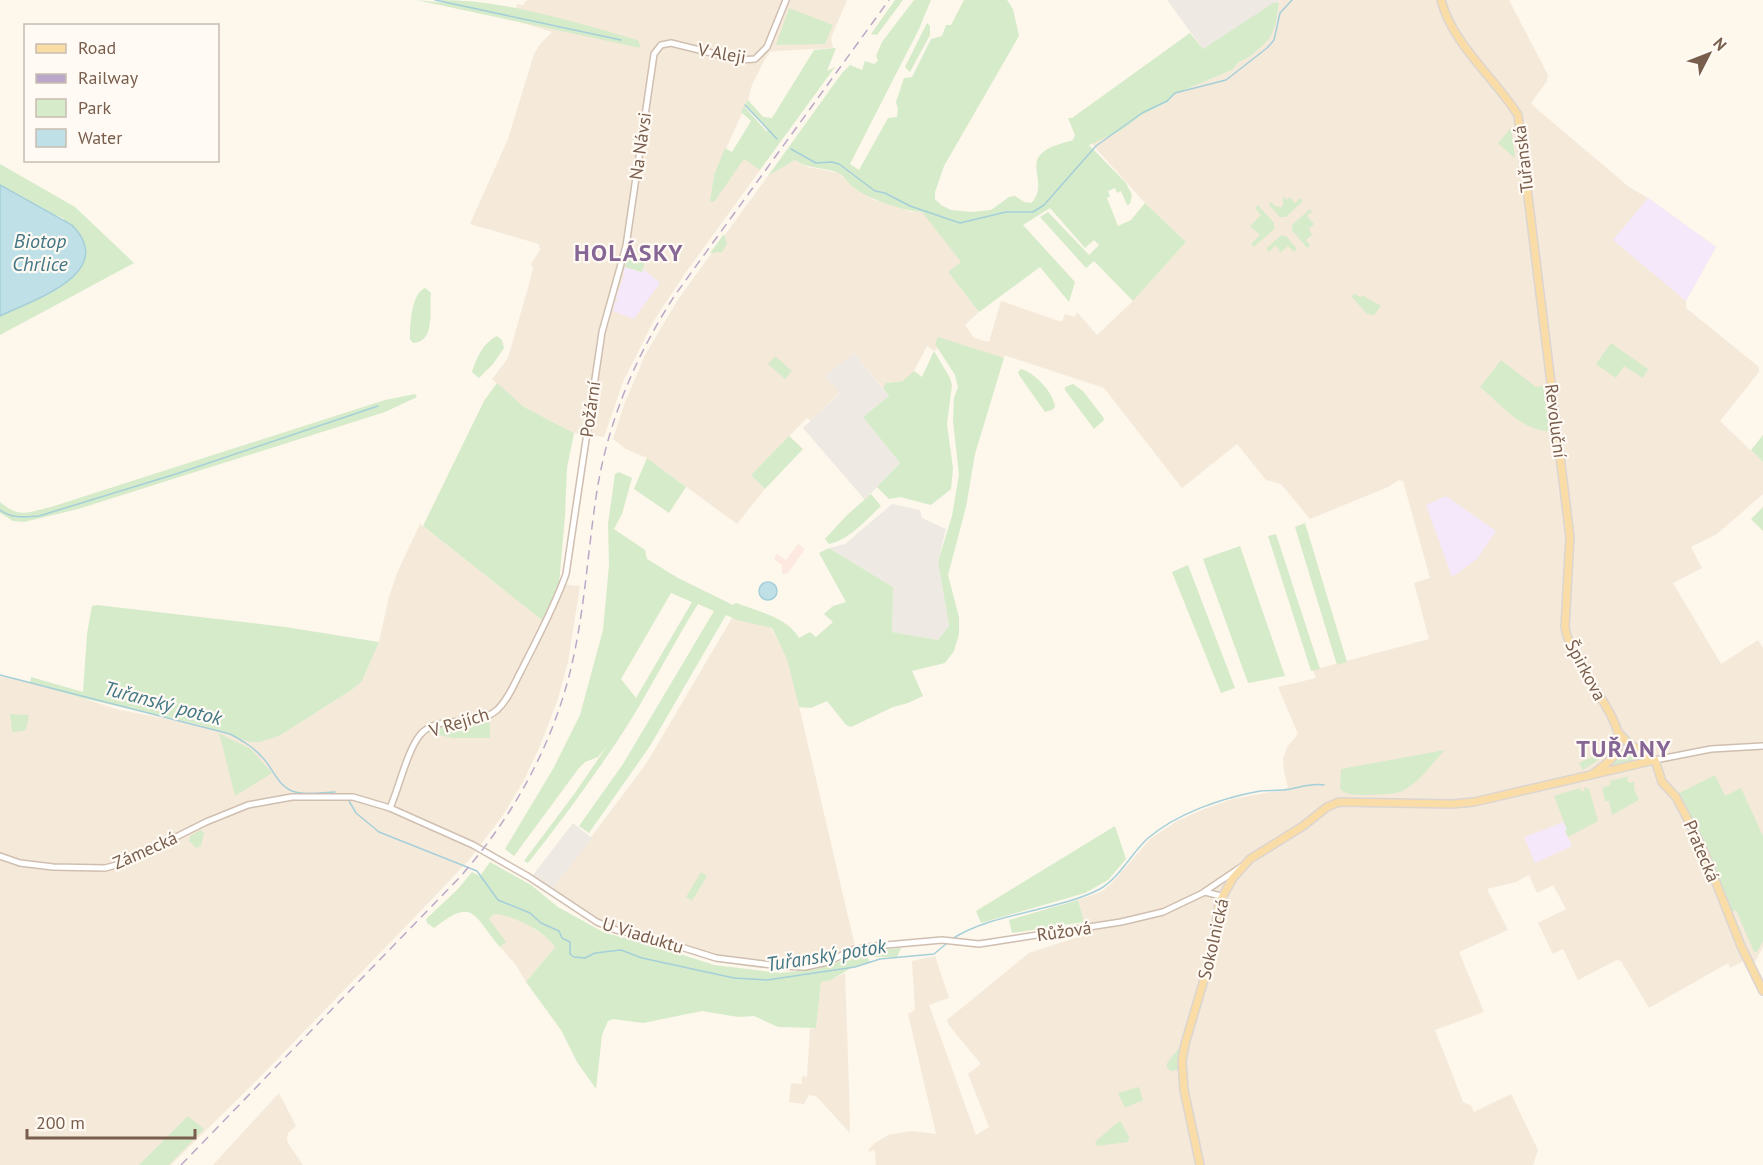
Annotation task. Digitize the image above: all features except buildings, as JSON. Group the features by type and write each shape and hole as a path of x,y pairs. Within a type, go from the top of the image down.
{"main road":[{"name":"Tuřanská","path":"1441,0 1453,30 1518,115 1541,305"},
{"name":"Revoluční","path":"1541,305 1570,537 1567,608"},
{"name":"Špirkova","path":"1567,608 1565,627 1569,644 1608,710 1617,730"},
{"path":"1617,730 1629,744 1655,760"},
{"path":"1592,775 1615,753 1619,742 1617,730"},
{"path":"1592,775 1655,760"},
{"name":"Pratecká","path":"1655,760 1662,782 1675,794 1702,847 1737,935 1763,991"},
{"name":"Sokolnická","path":"1200,1165 1184,1090 1182,1061 1211,956 1221,896 1243,866 1327,807 1339,802 1452,804 1474,802 1592,775"}],"street":[{"name":"V Aleji","path":"658,48 671,43 740,60 755,59 767,47 786,0"},
{"name":"Na Návsi","path":"626,246 652,62 658,48"},
{"name":"Požární","path":"566,574 603,326 626,246"},
{"name":"V Rejích","path":"390,808 416,741 423,732 437,724 484,718 502,704 557,600 566,574"},
{"path":"1655,760 1711,749 1763,746"},
{"name":"U Viaduktu","path":"339,796 359,798 390,808 473,845 529,877 597,922 616,930 646,936 716,958 805,967 828,962 852,950 900,943"},
{"name":"Zámecká","path":"0,856 20,863 53,867 105,867 124,863 142,855 236,808 292,797 339,796"},
{"name":"Růžová","path":"900,943 946,940 979,944 1137,920 1169,910 1203,893 1243,866"},
{"path":"1203,893 1212,892 1221,896"}],"shaded area":[{"path":"527,0 847,0 831,38 833,48 776,51 770,52 765,59 714,175 710,201 744,159 760,170 653,322 623,382 604,437 574,433 524,407 492,379 508,358 533,268 531,264 540,250 539,244 470,224 508,139 534,54 552,32 513,20 517,4 523,5"},
{"path":"1167,0 1281,0 1203,49"},
{"path":"1281,0 1509,0 1548,75 1547,81 1531,103 1629,187 1716,247 1686,301 1686,308 1759,367 1759,372 1720,421 1763,462 1763,494 1717,534 1691,547 1702,568 1673,583 1721,664 1758,640 1763,648 1763,947 1755,962 1742,962 1730,968 1728,963 1649,1008 1621,961 1617,960 1578,980 1563,949 1553,954 1538,923 1566,909 1553,885 1537,893 1529,875 1516,882 1487,889 1508,930 1459,952 1484,1012 1435,1030 1463,1102 1471,1106 1474,1112 1511,1094 1538,1150 1533,1165 876,1165 875,1151 868,1150 888,1135 912,1131 936,1134 908,1014 915,1010 912,961 935,956 949,998 929,1005 976,1135 989,1127 968,1074 981,1064 947,1020 1029,953 1087,934 1078,900 1101,892 1111,884 1150,839 1177,821 1207,808 1232,799 1279,792 1288,787 1283,759 1287,747 1298,734 1278,687 1316,678 1313,670 1429,639 1414,583 1430,578 1403,481 1399,480 1388,487 1310,519 1281,484 1266,480 1237,444 1182,488 1104,388 1005,355 1004,358 935,344 938,348 934,351 927,346 907,380 887,383 883,388 854,353 826,376 840,392 811,421 807,418 751,475 765,489 737,524 647,458 626,449 613,439 624,405 645,355 679,298 768,176 795,160 808,167 839,173 854,188 874,200 911,212 922,212 962,262 948,272 979,312 965,325 974,338 989,342 1001,301 1062,322 1065,314 1075,317 1077,312 1097,335 1133,301 1186,242 1145,203 1091,143 1122,130 1142,115 1168,102 1175,94 1232,70 1239,62 1251,56 1276,23"},
{"path":"1648,198 1716,247 1686,301 1613,240"},
{"path":"625,267 641,272 643,269 660,283 634,319 613,311 615,301 619,301 616,298"},
{"path":"854,353 889,396 863,417 900,463 865,500 803,428 840,393 825,376"},
{"path":"1446,496 1496,531 1477,559 1452,577 1426,505"},
{"path":"892,504 920,510 922,518 946,529 938,561 949,626 938,640 892,632 893,587 829,548 845,544"},
{"path":"420,524 541,619 559,584 580,586 568,662 558,699 523,782 503,815 469,860 436,895 264,1073 171,1165 0,1165 0,676 23,680 120,710 200,725 250,742 279,736 362,681 379,642 397,573"},
{"path":"798,544 805,549 788,573 782,574 782,565 774,559 777,554 786,560"},
{"path":"732,618 771,628 788,659 854,942 855,947 811,963 793,964 716,955 646,933 616,928 585,912 552,889 646,764"},
{"path":"1564,822 1567,830 1565,831 1572,846 1535,863 1524,837"},
{"path":"573,823 592,838 552,889 533,875"},
{"path":"494,914 503,914 525,923 551,940 555,947 526,982 516,965 500,947 504,944 489,919"},
{"path":"845,973 850,1133 816,1096 809,1095 804,1104 789,1102 791,1083 802,1084 802,1076 807,1077 810,1029 816,1028 821,982"},
{"path":"279,1093 296,1126 288,1133 288,1143 303,1165 213,1165"}],"green space":[{"path":"416,0 446,3 440,0 465,1 515,8 565,19 638,40 641,48"},
{"path":"895,0 903,0 877,35 871,34"},
{"path":"914,0 931,0 919,29 850,164 859,170 888,118 897,117 896,102 904,78 912,77 931,39 942,36 946,25 951,25 964,0 1007,0 1013,9 1019,36 944,166 935,192 935,199 941,205 951,210 972,212 991,210 1009,197 1015,196 1024,202 1031,203 1038,190 1036,165 1041,154 1056,145 1073,140 1075,135 1068,118 1072,118 1190,33 1203,49 1273,3 1279,2 1276,23 1270,38 1251,56 1239,62 1232,70 1175,94 1168,102 1142,115 1122,130 1089,145 1126,183 1132,195 1130,204 1127,205 1121,191 1117,193 1115,188 1108,191 1110,196 1107,198 1118,226 1131,220 1145,203 1186,242 1133,301 1094,261 1086,268 1040,217 1048,212 1089,255 1099,245 1094,240 1085,248 1050,208 1023,225 1075,282 1069,302 1040,267 979,312 948,272 961,262 922,212 907,210 876,200 859,191 836,172 795,160 768,176 842,73 850,65 862,70 865,61 874,64 878,61 876,56 882,42"},
{"path":"789,8 833,25 825,44 776,45"},
{"path":"927,23 930,26 930,35 910,72 905,67"},
{"path":"836,48 827,71 835,67 760,170 744,159 714,202 710,201 714,175 725,148 732,152 751,121 741,112 744,106 767,132 768,129 745,105 748,100 763,117 772,118 814,50"},
{"path":"1511,128 1515,156 1513,157 1498,143"},
{"path":"0,164 75,207 134,263 0,335 0,316 58,289 77,273 84,263 63,218 45,211 0,185"},
{"path":"1283,196 1287,200 1290,197 1295,203 1300,198 1303,201 1286,217 1280,217 1269,205 1271,202 1280,208 1283,205"},
{"path":"1258,205 1274,223 1274,229 1254,247 1251,244 1260,235 1250,226 1261,215 1255,208"},
{"path":"1310,209 1312,212 1307,216 1314,224 1309,229 1312,235 1306,240 1310,245 1307,248 1292,230 1292,225"},
{"path":"724,234 727,244 722,252 710,253"},
{"path":"1280,236 1286,236 1297,249 1294,252 1288,246 1280,253 1275,246 1269,252 1266,249"},
{"path":"630,254 645,261 642,272 625,267"},
{"path":"425,288 431,293 430,324 425,337 413,343 410,339 412,310 420,291"},
{"path":"1355,294 1360,297 1364,296 1381,306 1374,315 1367,314 1351,296"},
{"path":"497,336 502,340 504,348 479,378 472,372 476,361 484,346"},
{"path":"938,337 1004,358 975,454 966,507 948,575 959,617 959,634 954,651 945,663 912,671 923,696 851,727 846,725 827,701 811,708 799,707 787,659 772,628 737,620 726,615 650,746 589,833 579,826 623,764 714,611 698,604 615,744 554,830 528,863 524,861 607,746 598,757 585,762 579,768 514,856 505,849 553,769 580,715 603,630 609,565 608,524 615,474 619,472 632,478 622,514 614,529 645,550 647,559 678,578 733,605 736,603 779,620 794,631 799,638 810,632 816,637 833,622 824,614 833,606 846,602 819,553 829,548 893,587 892,632 938,640 949,626 938,561 952,516 959,475 953,421 954,398 958,387 955,375 935,344","holes":["671,593 692,602 636,698 621,679"]},
{"path":"1611,343 1648,369 1643,378 1624,366 1616,378 1596,364"},
{"path":"934,351 952,385 947,424 953,468 951,489 931,505 900,497 889,499 877,487 900,463 863,417 889,396 883,388 886,383 903,381 914,371 922,377"},
{"path":"775,356 792,371 785,379 768,364"},
{"path":"1501,360 1536,387 1543,386 1550,431 1539,430 1520,421 1480,387"},
{"path":"1021,369 1032,374 1047,390 1054,401 1055,407 1052,410 1045,412 1019,375 1018,372"},
{"path":"497,383 524,407 574,433 567,468 559,584 542,620 423,526 484,401"},
{"path":"1073,384 1083,391 1103,417 1104,420 1094,429 1065,390 1065,387"},
{"path":"415,394 417,397 385,412 78,509 24,522 13,521 0,513 0,502 13,511 24,513 51,507 385,400"},
{"path":"1763,435 1763,462 1751,450"},
{"path":"789,436 803,449 765,489 751,475"},
{"path":"647,458 686,487 669,513 634,489"},
{"path":"871,494 881,506 850,534 829,544 825,539"},
{"path":"1763,507 1763,531 1751,519"},
{"path":"1305,523 1347,662 1337,665 1295,527"},
{"path":"1276,534 1320,669 1311,671 1268,536"},
{"path":"1240,546 1285,676 1248,683 1203,559"},
{"path":"1188,565 1235,688 1221,693 1172,572"},
{"path":"92,606 285,627 379,642 362,681 353,689 279,736 260,742 250,742 200,725 82,698 30,683 31,677 83,692 87,634"},
{"path":"10,714 29,715 26,729 12,732"},
{"path":"490,721 490,738 452,738 427,732 440,727"},
{"path":"218,733 251,749 272,773 235,796"},
{"path":"1445,750 1419,779 1400,792 1356,795 1340,789 1341,769"},
{"path":"1625,752 1636,752 1644,758 1609,766 1615,757"},
{"path":"1598,754 1600,759 1583,770 1579,763"},
{"path":"1715,775 1725,796 1741,788 1763,836 1763,941 1757,952 1754,952 1736,910 1732,912 1706,845 1679,793"},
{"path":"1630,776 1627,778 1628,782 1634,781 1634,789 1639,800 1612,815 1609,801 1605,801 1602,788 1610,785 1610,781"},
{"path":"1584,787 1589,789 1598,821 1568,837 1554,796 1580,788 1581,791 1585,791"},
{"path":"1115,826 1126,859 1108,880 1085,893 981,923 976,911"},
{"path":"201,830 204,833 201,846 196,848 189,841 190,836"},
{"path":"490,862 531,885 558,907 605,933 643,942 714,965 780,973 816,969 876,950 901,948 897,957 868,957 870,963 851,968 831,980 821,982 816,1028 778,1027 754,1016 738,1017 702,1011 643,1023 613,1019 608,1021 602,1035 596,1089 577,1062 561,1030 526,982 555,947 544,935 510,917 494,914 489,919 506,942 500,947 478,919 466,912 448,918 434,928 427,923 426,919 457,890 472,872 480,876"},
{"path":"701,872 707,876 692,901 686,897"},
{"path":"1078,900 1084,922 1012,933 1009,920"},
{"path":"1182,1044 1178,1070 1171,1071 1167,1068 1167,1063"},
{"path":"1139,1087 1143,1100 1125,1108 1118,1093"},
{"path":"188,1116 204,1129 169,1165 139,1165"},
{"path":"1118,1122 1121,1122 1129,1137 1128,1142 1097,1146 1095,1142"}],"water":[{"name":"Biotop Chrlice","path":"0,185 72,225 84,242 85,257 79,271 66,282 50,293 0,316"},
{"path":"768,582 774,585 777,591 774,597 768,600 762,597 759,591 762,585"}],"waterway":[{"path":"435,0 621,40"},
{"path":"791,149 816,163 839,164 875,191 960,223 1006,212 1033,212 1044,205 1096,146 1142,113 1167,101 1175,93 1226,80 1267,48 1274,40 1280,13 1292,0"},
{"path":"745,105 777,139"},
{"path":"0,510 14,516 39,516 179,473 378,406"},
{"name":"Tuřanský potok","path":"0,675 230,734 258,752 278,780 292,791 335,792"},
{"name":"Tuřanský potok","path":"952,939 987,923 1064,903 1100,889 1113,879 1147,839 1172,822 1200,808 1260,791 1314,784 1324,785"},
{"name":"Tuřanský potok","path":"349,801 356,813 379,832 477,871 498,900 530,913 541,923 559,931 562,938 570,942 570,954 574,957 585,958 595,953 621,950 642,958 734,978 767,980 855,967 880,959 934,954 946,944"}],"railway":[{"path":"181,1165 460,877 511,809 550,734 568,680 582,612 601,470 615,417 635,367 675,295 889,0"}],"district":[{"name":"HOLÁSKY","path":"629,252"},
{"name":"TUŘANY","path":"1624,748"}]}
